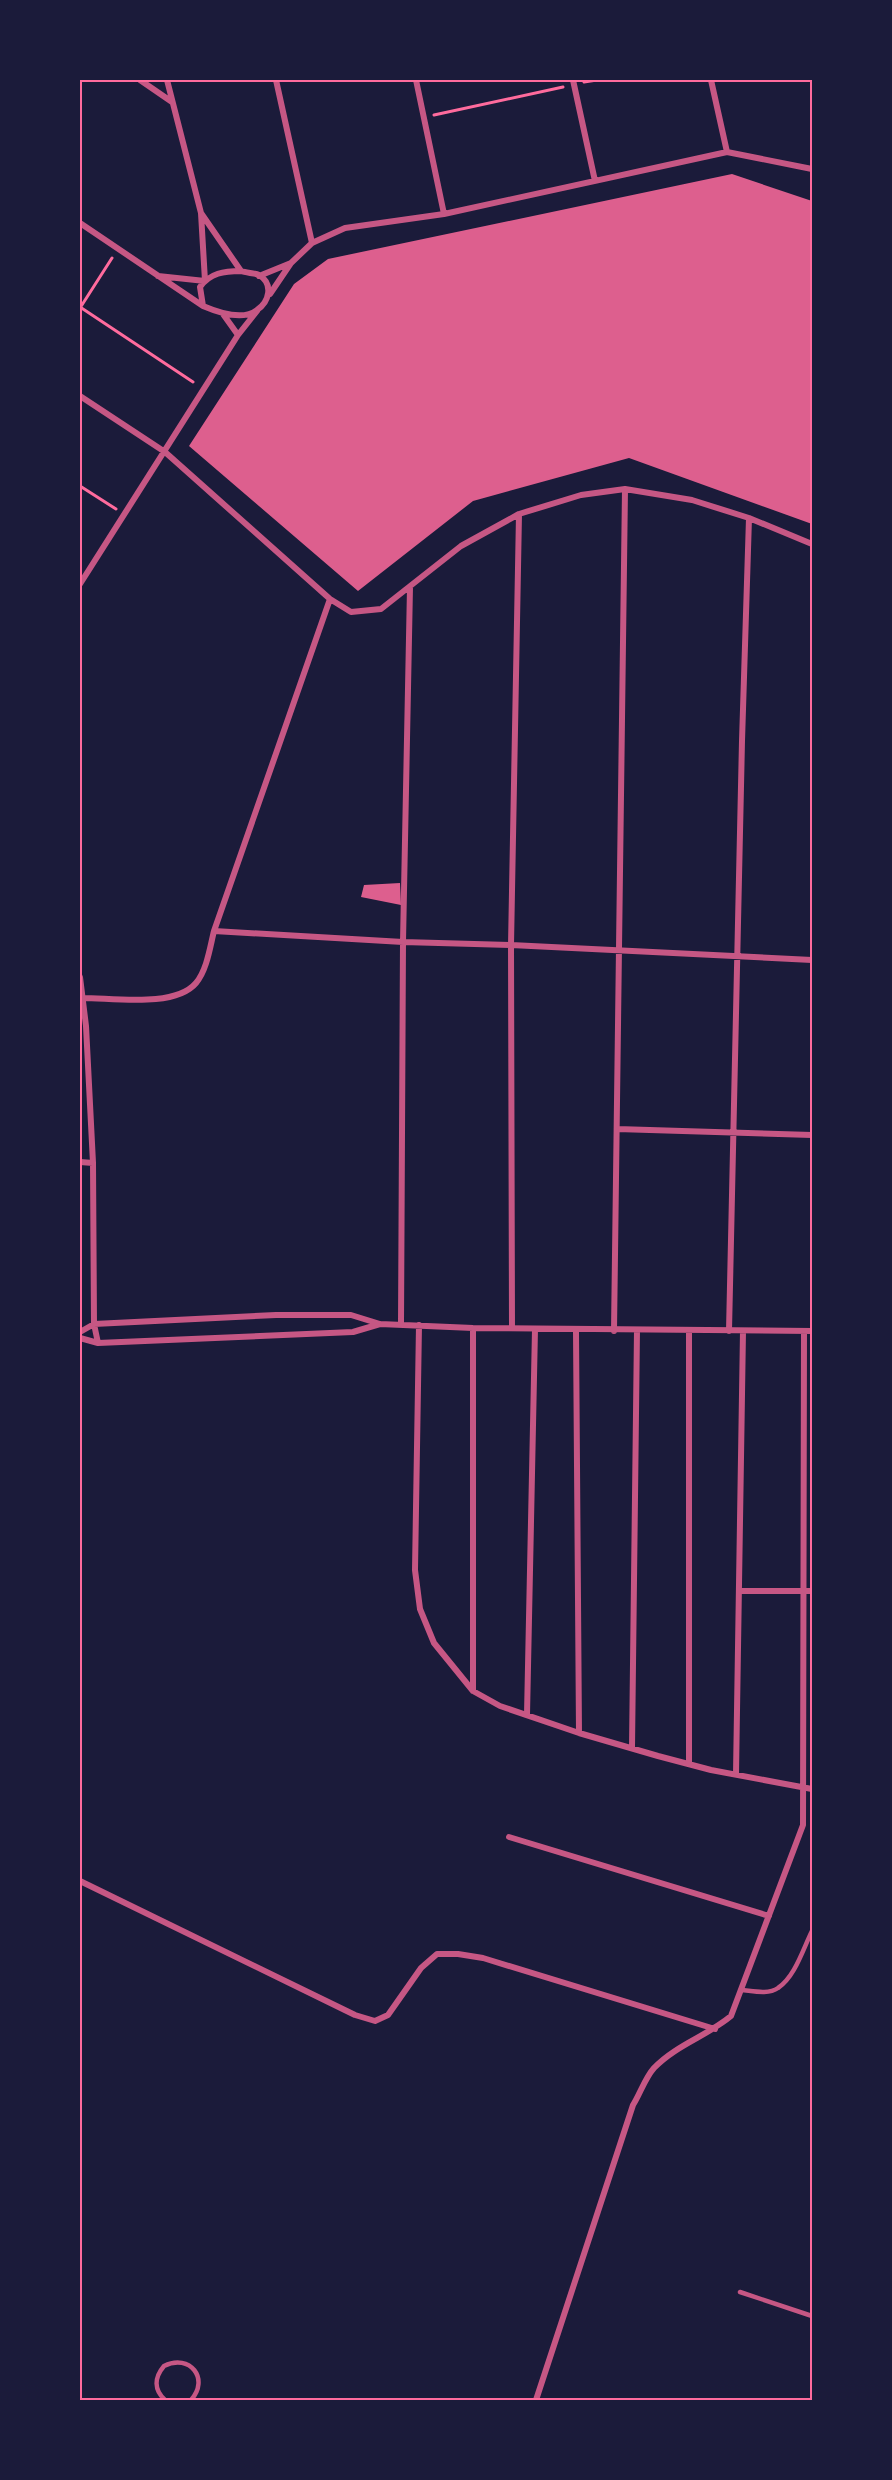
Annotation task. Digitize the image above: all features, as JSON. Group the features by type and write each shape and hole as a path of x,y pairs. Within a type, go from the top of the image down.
{"street":[{"path":"140,80 172,102"},
{"path":"158,276 205,281 201,213 167,80"},
{"path":"276,80 312,243"},
{"path":"416,80 444,214"},
{"path":"711,80 727,152"},
{"path":"574,82 595,181"},
{"path":"80,582 238,335 291,263 312,243 345,228 444,214 727,152 813,169"},
{"path":"201,213 241,271"},
{"path":"80,223 203,306 223,314 257,311"},
{"path":"259,276 291,263"},
{"path":"203,306 200,287 207,278 219,273 241,271 259,276 269,287 269,295"},
{"path":"223,314 238,335"},
{"path":"80,396 165,452 330,599 351,612 381,609 461,546 519,514 581,495 625,489 692,500 749,518 813,544"},
{"path":"614,1331 625,489"},
{"path":"512,1328 511,945 519,514"},
{"path":"729,1331 749,518"},
{"path":"401,1324 410,587"},
{"path":"83,998 162,999 182,994 196,983 204,967 214,931 330,599"},
{"path":"214,931 813,960"},
{"path":"80,978 93,1162 94,1324 98,1342"},
{"path":"617,1129 813,1135"},
{"path":"80,1162 93,1162"},
{"path":"80,1332 94,1324 276,1315 351,1315 380,1324"},
{"path":"80,1338 98,1342 353,1332 380,1324 576,1331 813,1331"},
{"path":"419,1325 415,1570 420,1609 434,1643 473,1691 500,1706 579,1733 689,1764 813,1789"},
{"path":"473,1328 473,1691"},
{"path":"527,1715 534,1329"},
{"path":"632,1748 637,1330"},
{"path":"576,1331 579,1733"},
{"path":"689,1331 689,1764"},
{"path":"736,1774 743,1331"},
{"path":"536,2400 633,2105 653,2069 683,2044 716,2029 731,2016 803,1825 804,1331"},
{"path":"739,1591 813,1591"},
{"path":"509,1837 769,1916"},
{"path":"80,1881 355,2015 375,2021 388,2015 421,1968 437,1954 458,1954 483,1958 716,2029"}],"lane":[{"path":"741,1990 763,1992 777,1989 789,1977 813,1931"},
{"path":"740,2292 813,2316"},
{"path":"165,2400 159,2393 157,2379 164,2366 171,2363 186,2363 192,2367 199,2380 196,2395 191,2400"},
{"path":"155,2400 159,2393"}],"path":[{"path":"424,118 574,82 597,80"},
{"path":"118,249 80,308 204,389"},
{"path":"80,486 124,514"}],"building":[{"path":"732,174 812,201 812,524 629,458 473,501 358,591 189,446 294,284 328,259"},
{"path":"400,883 401,905 361,897 364,885"}]}
